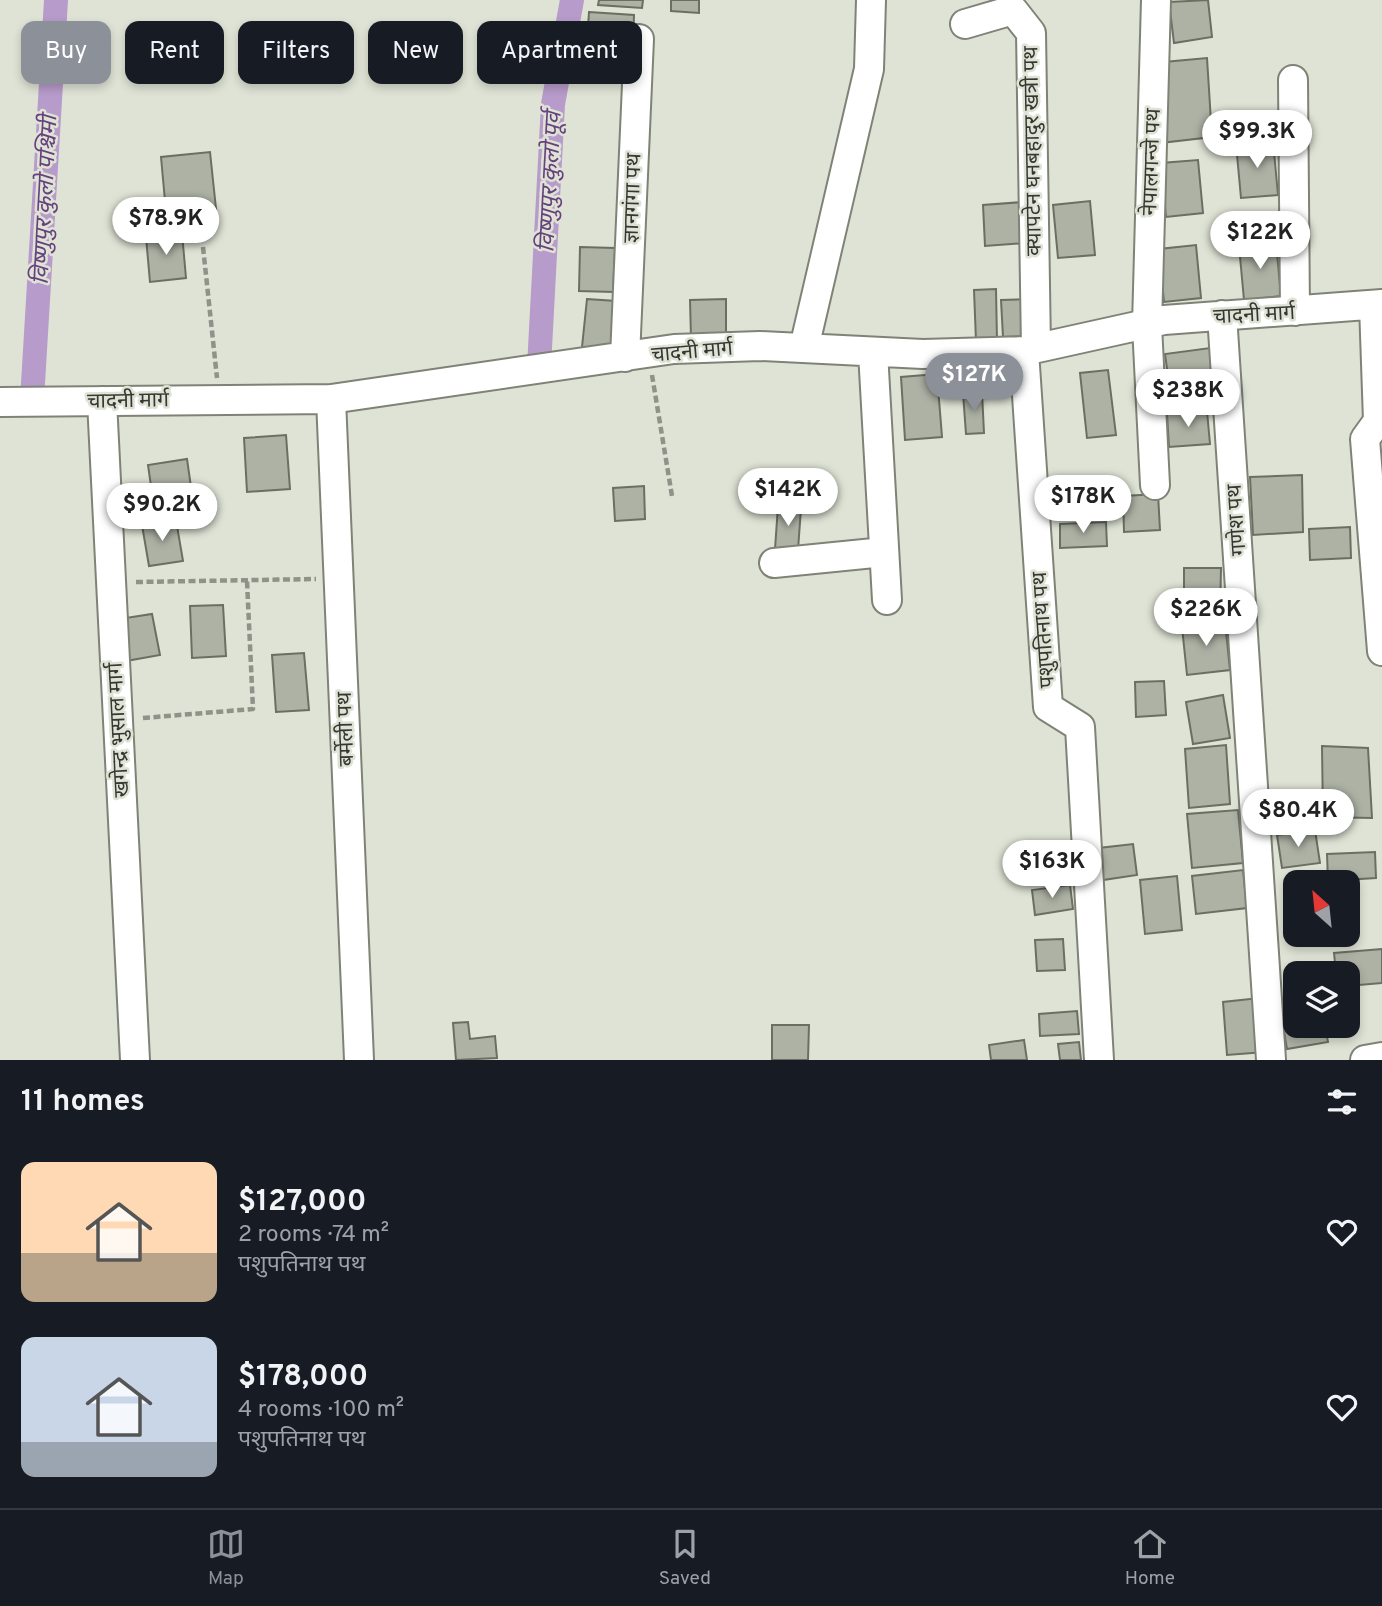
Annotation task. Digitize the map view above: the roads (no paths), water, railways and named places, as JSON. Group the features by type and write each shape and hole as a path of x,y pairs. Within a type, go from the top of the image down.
{"street":[{"path":"804,348 869,69 871,0"},
{"name":"नेपालगन्जे पथ","path":"1155,485 1147,325 1156,0"},
{"name":"क्यापटेन घनबहादुर खत्री पथ","path":"965,24 1013,10 1031,33 1030,349"},
{"path":"1293,80 1295,312"},
{"name":"ज्ञानगंगा पथ","path":"637,356 639,84"},
{"path":"1378,305 1378,421 1365,439 1382,650"},
{"name":"चादनी मार्ग","path":"0,402 331,399 498,372 748,346 923,354 1030,349 1086,335 1222,315 1378,305"},
{"name":"गणेश पथ","path":"1222,315 1271,1060"},
{"name":"पशुपतिनाथ पथ","path":"1030,349 1048,708 1080,727 1099,1060"},
{"path":"873,352 887,600"},
{"name":"बर्मेली पथ","path":"331,399 359,1060"},
{"name":"खगेन्द्र भुसाल मार्ग","path":"102,401 135,1060"},
{"path":"774,562 884,552"},
{"path":"1365,1060 1382,1057"}],"waterway":[{"name":"विष्णुपुर कुलो पश्चिमी","path":"32,400 56,0"},
{"name":"विष्णुपुर कुलो पूर्व","path":"539,367 553,104 572,0"}]}
